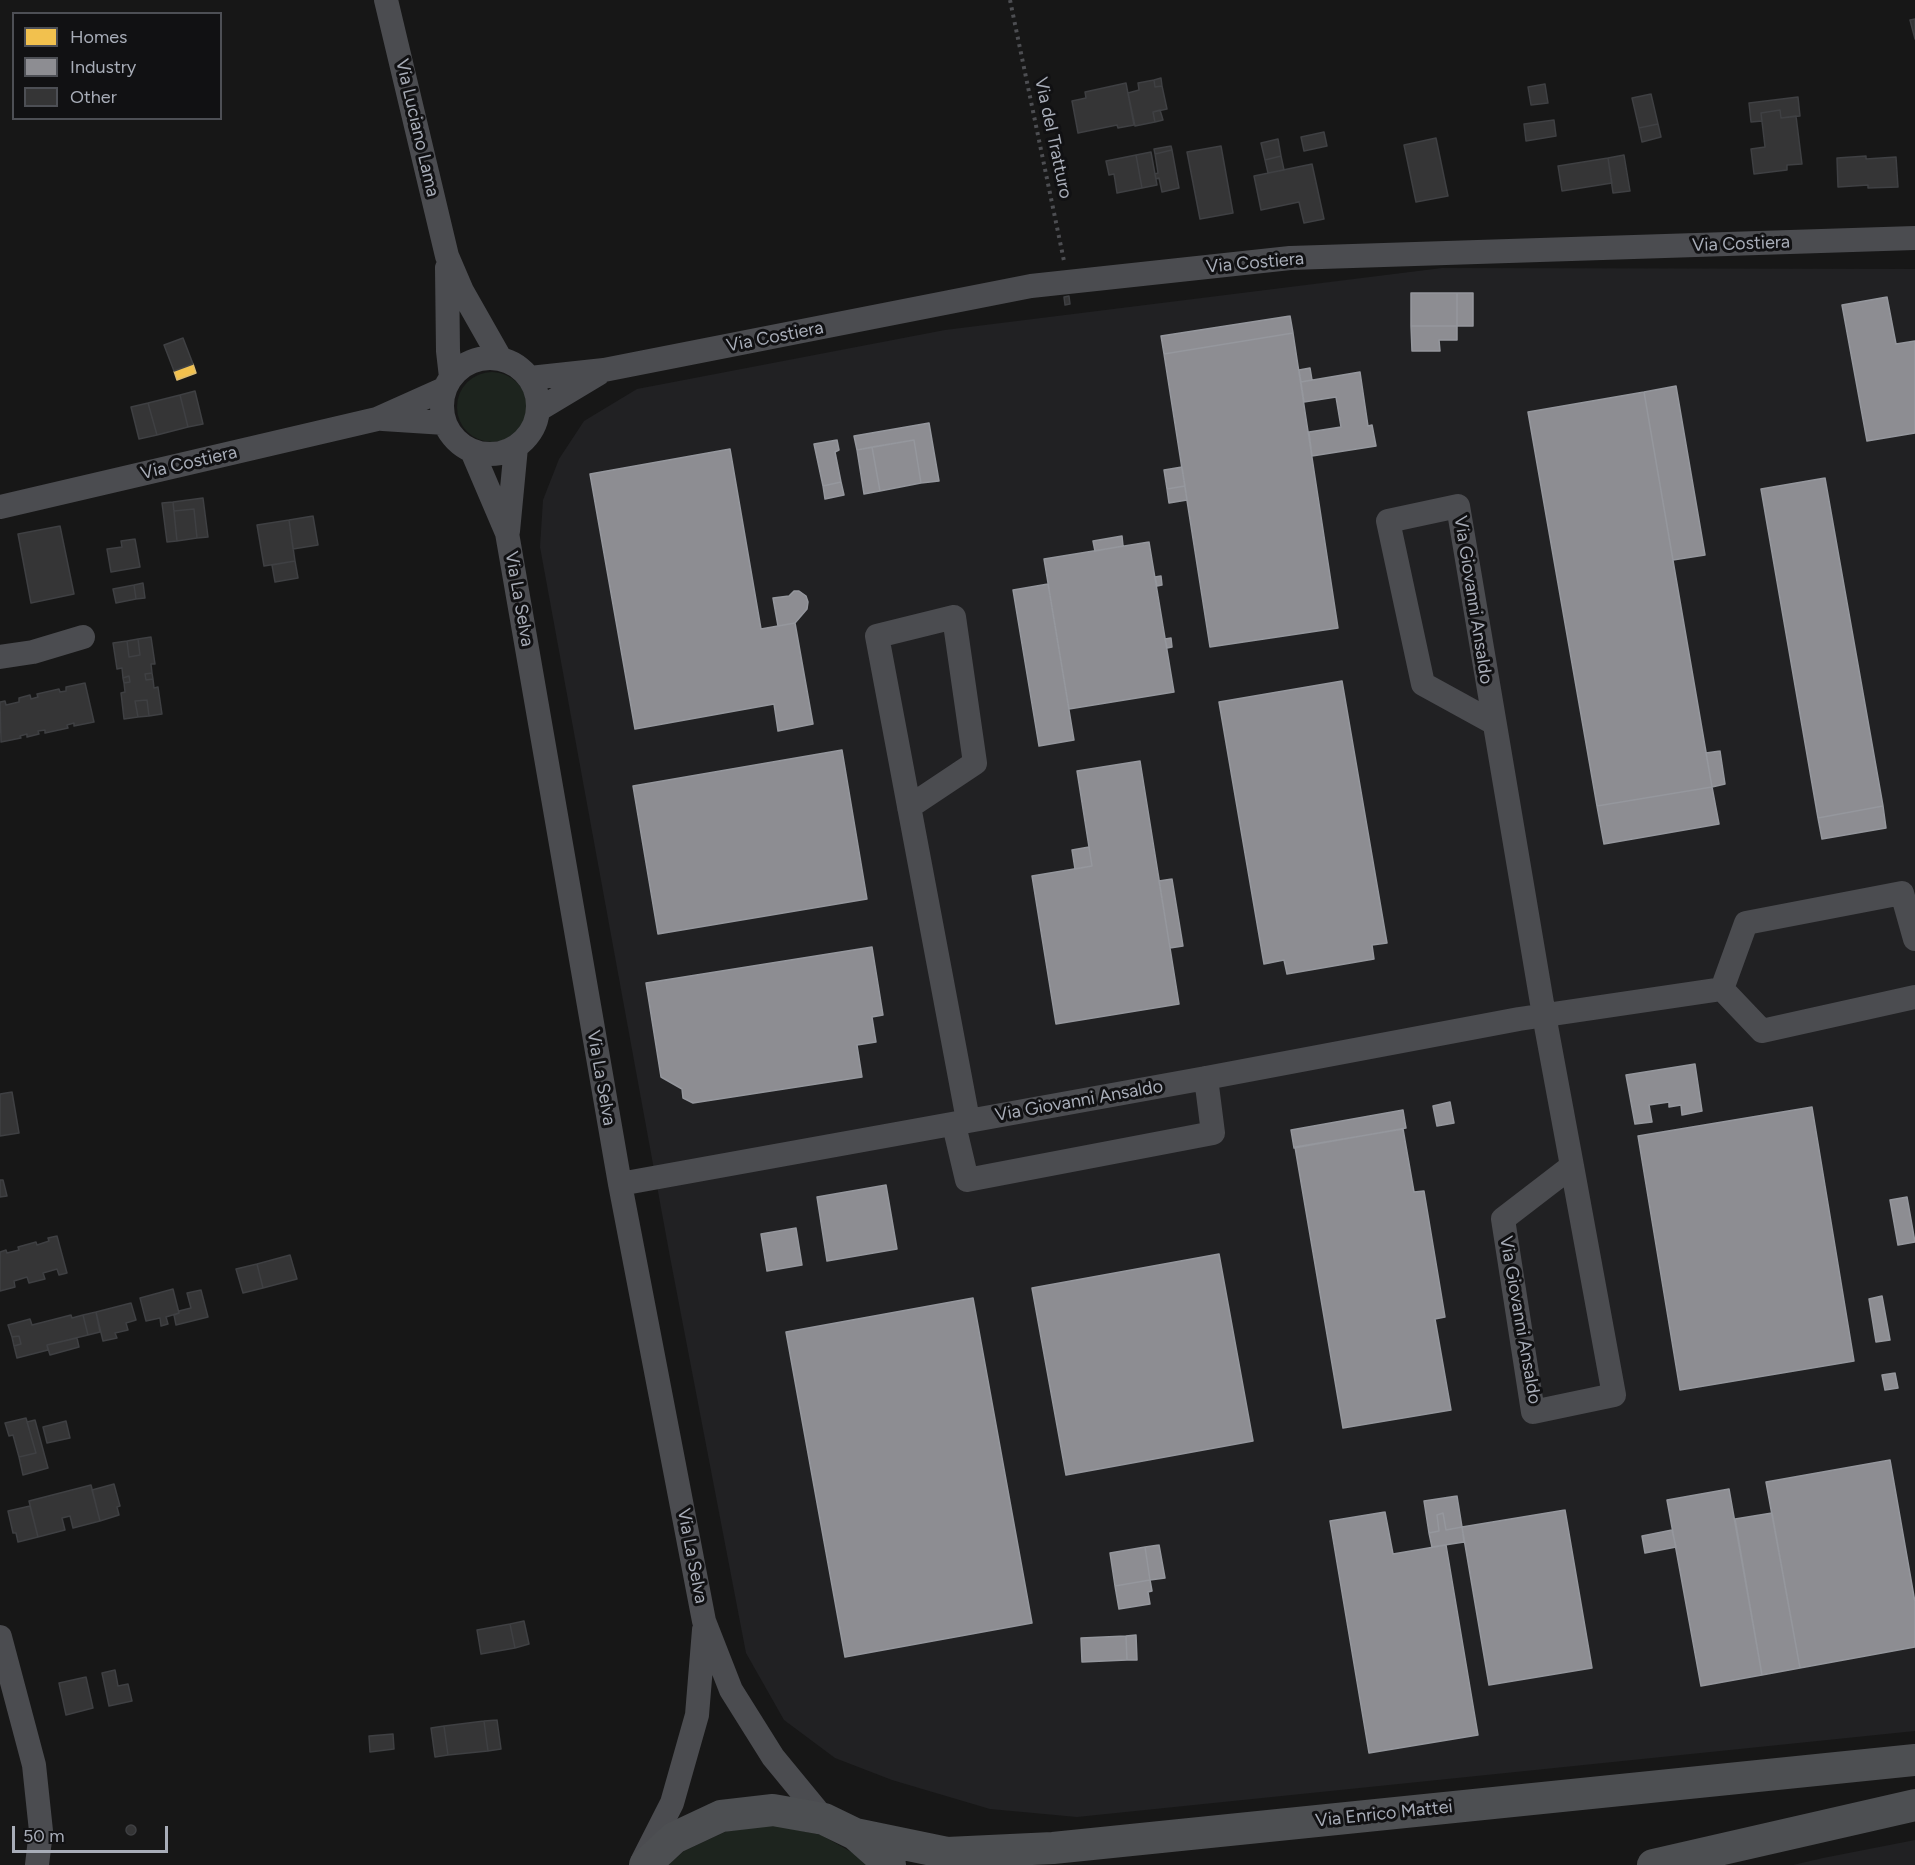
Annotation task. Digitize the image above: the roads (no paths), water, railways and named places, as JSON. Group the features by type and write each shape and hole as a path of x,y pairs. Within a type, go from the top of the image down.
{"main road":[{"name":"Via Enrico Mattei","path":"855,1834 947,1853 1053,1848 1915,1760"},
{"path":"1653,1865 1915,1805"},
{"path":"645,1865 674,1838 721,1816 773,1810 824,1819 855,1834 890,1865"}],"street":[{"name":"Via Luciano Lama","path":"386,0 447,256 462,291 500,358"},
{"name":"Via Costiera","path":"530,378 604,370 1031,286 1290,258 1915,238"},
{"name":"Via Luciano Lama","path":"447,256 448,383"},
{"path":"487,357 500,358 512,362 530,378 538,399 538,410 535,424 516,447 502,453 487,454 472,451 451,435 444,423 442,400 448,383 461,367 473,360 487,357"},
{"name":"Via Costiera","path":"538,410 604,370"},
{"name":"Via Costiera","path":"0,507 377,419 448,383"},
{"name":"Via Costiera","path":"377,419 444,423"},
{"name":"Via La Selva","path":"507,533 516,447"},
{"name":"Via La Selva","path":"472,451 507,533 620,1184 704,1621 731,1690 773,1757 824,1819"},
{"name":"Via Giovanni Ansaldo","path":"1494,723 1423,684 1388,521 1458,506 1544,1015 1572,1166 1614,1395 1533,1412 1503,1219 1572,1166"},
{"path":"909,807 975,763 954,617 877,636 909,807 961,1122 967,1180 1213,1133 1206,1078"},
{"path":"0,657 33,652 83,637"},
{"path":"1915,939 1902,893 1746,923 1722,989 1762,1031 1915,997"},
{"name":"Via Giovanni Ansaldo","path":"620,1184 1544,1015 1722,989"},
{"name":"Via La Selva","path":"640,1865 672,1803 697,1715 704,1621"},
{"path":"0,1637 34,1765 41,1831 37,1865"}]}
